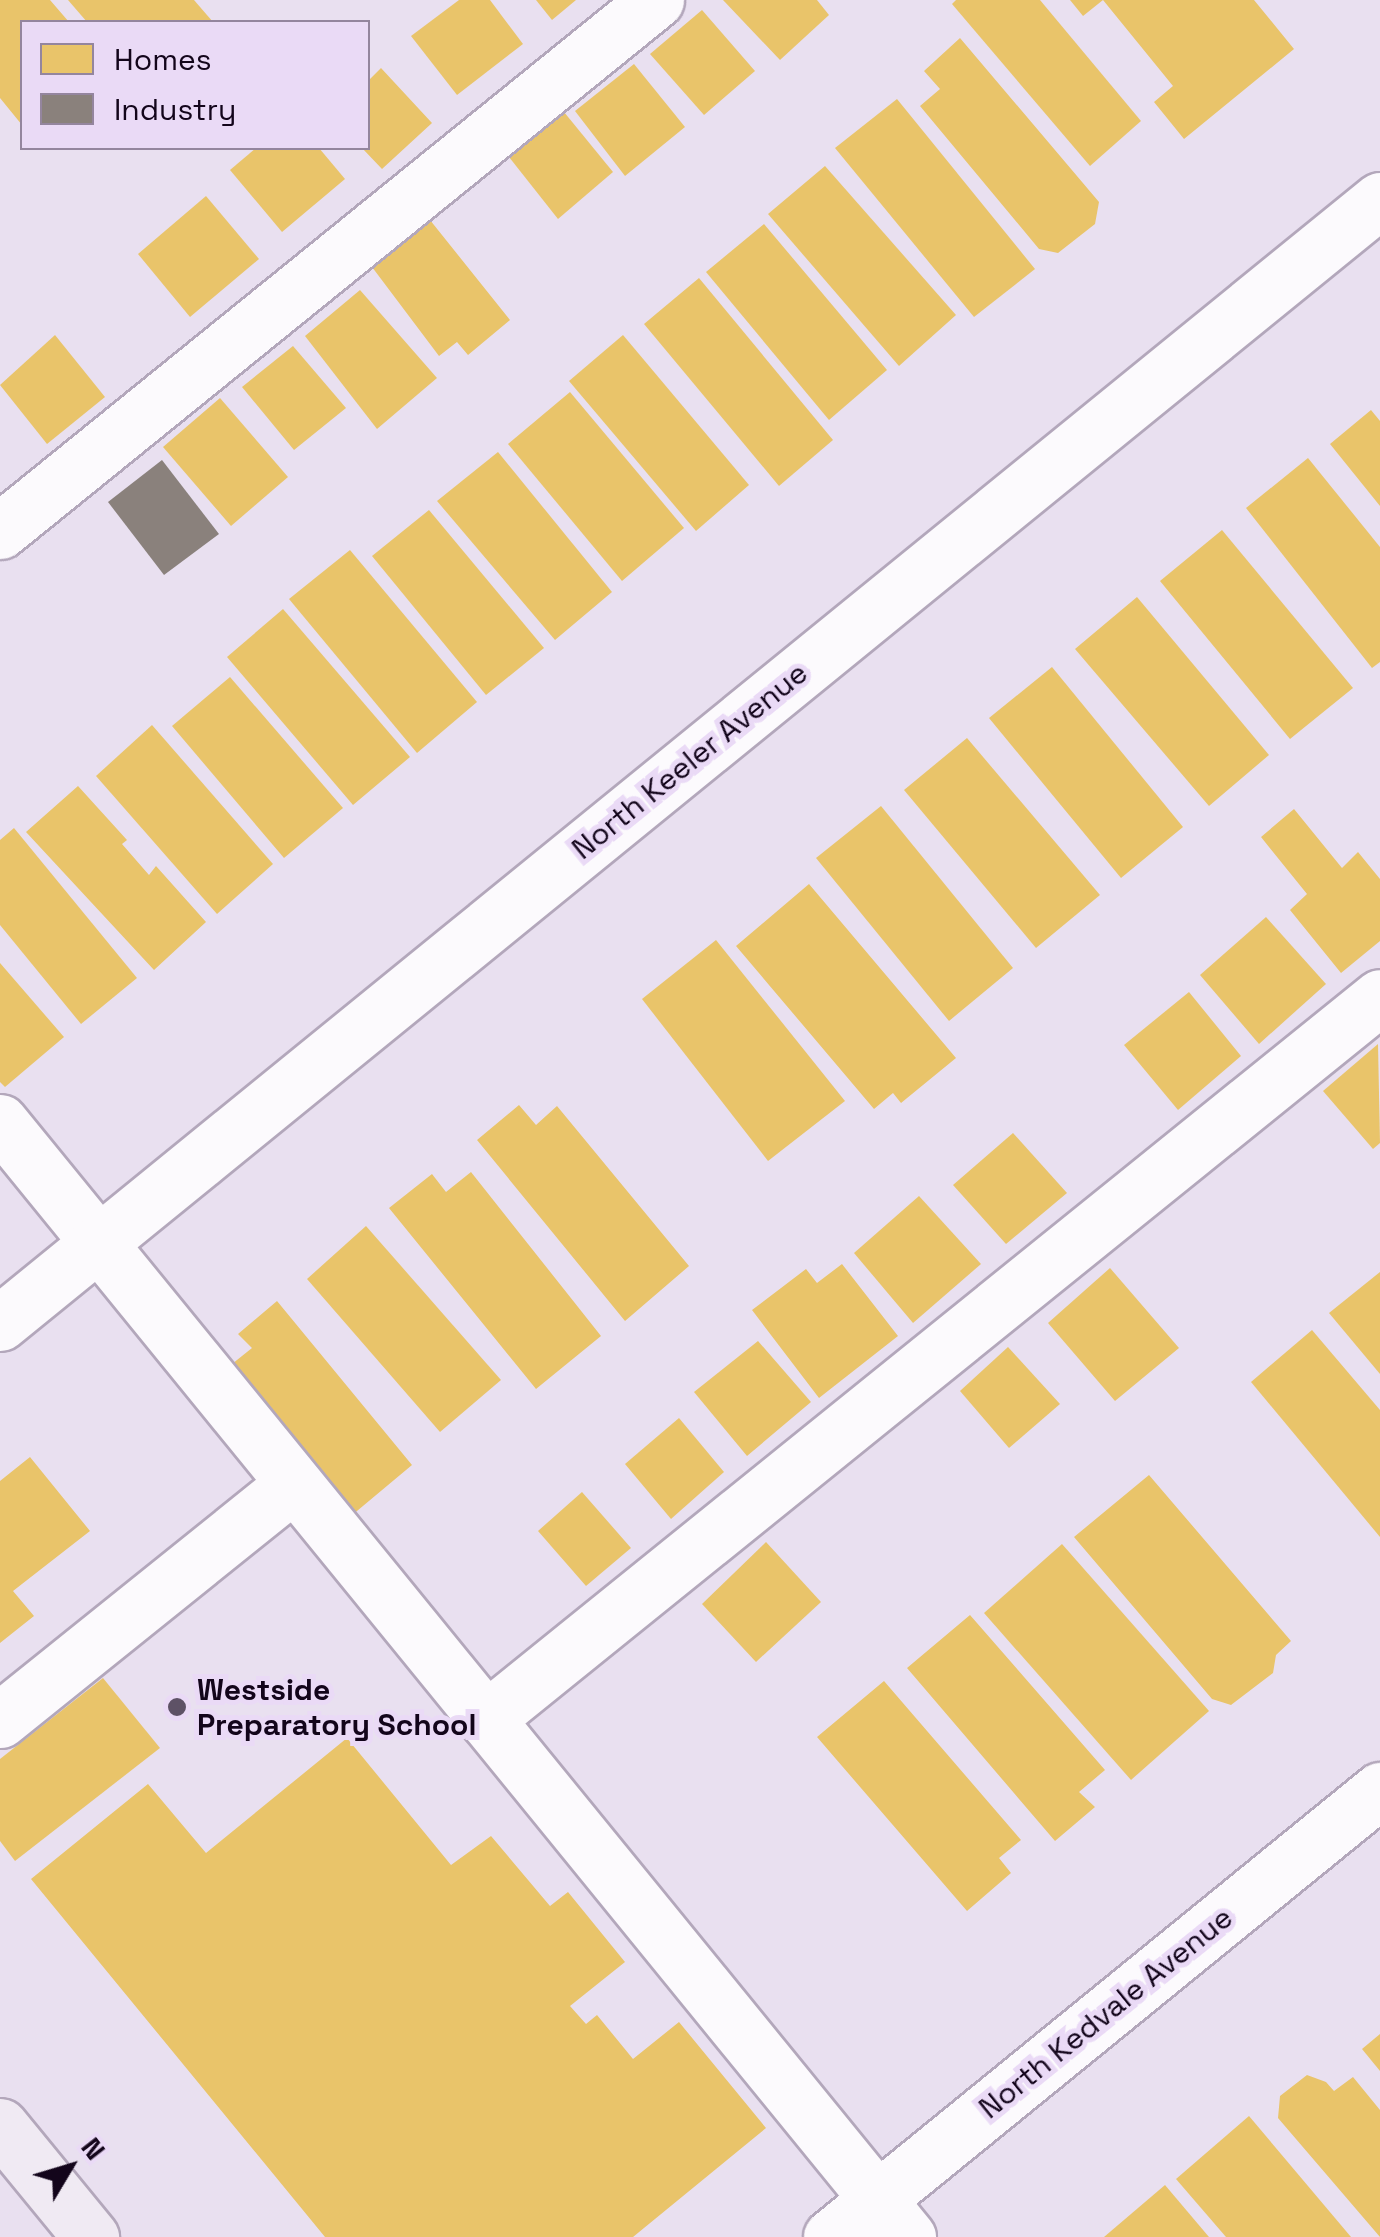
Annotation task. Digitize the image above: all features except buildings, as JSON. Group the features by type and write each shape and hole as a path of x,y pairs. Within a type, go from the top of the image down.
{"main road":[{"path":"3,2137 91,2237"}],"street":[{"path":"0,531 656,0"},
{"name":"North Keeler Avenue","path":"0,1322 1380,200"},
{"path":"486,1719 1380,997"},
{"path":"0,1122 892,2218"},
{"path":"0,1720 294,1484"},
{"name":"North Kedvale Avenue","path":"831,2237 892,2218 1380,1790"}],"place":[{"name":"Westside Preparatory School","path":"177,1707"}]}
